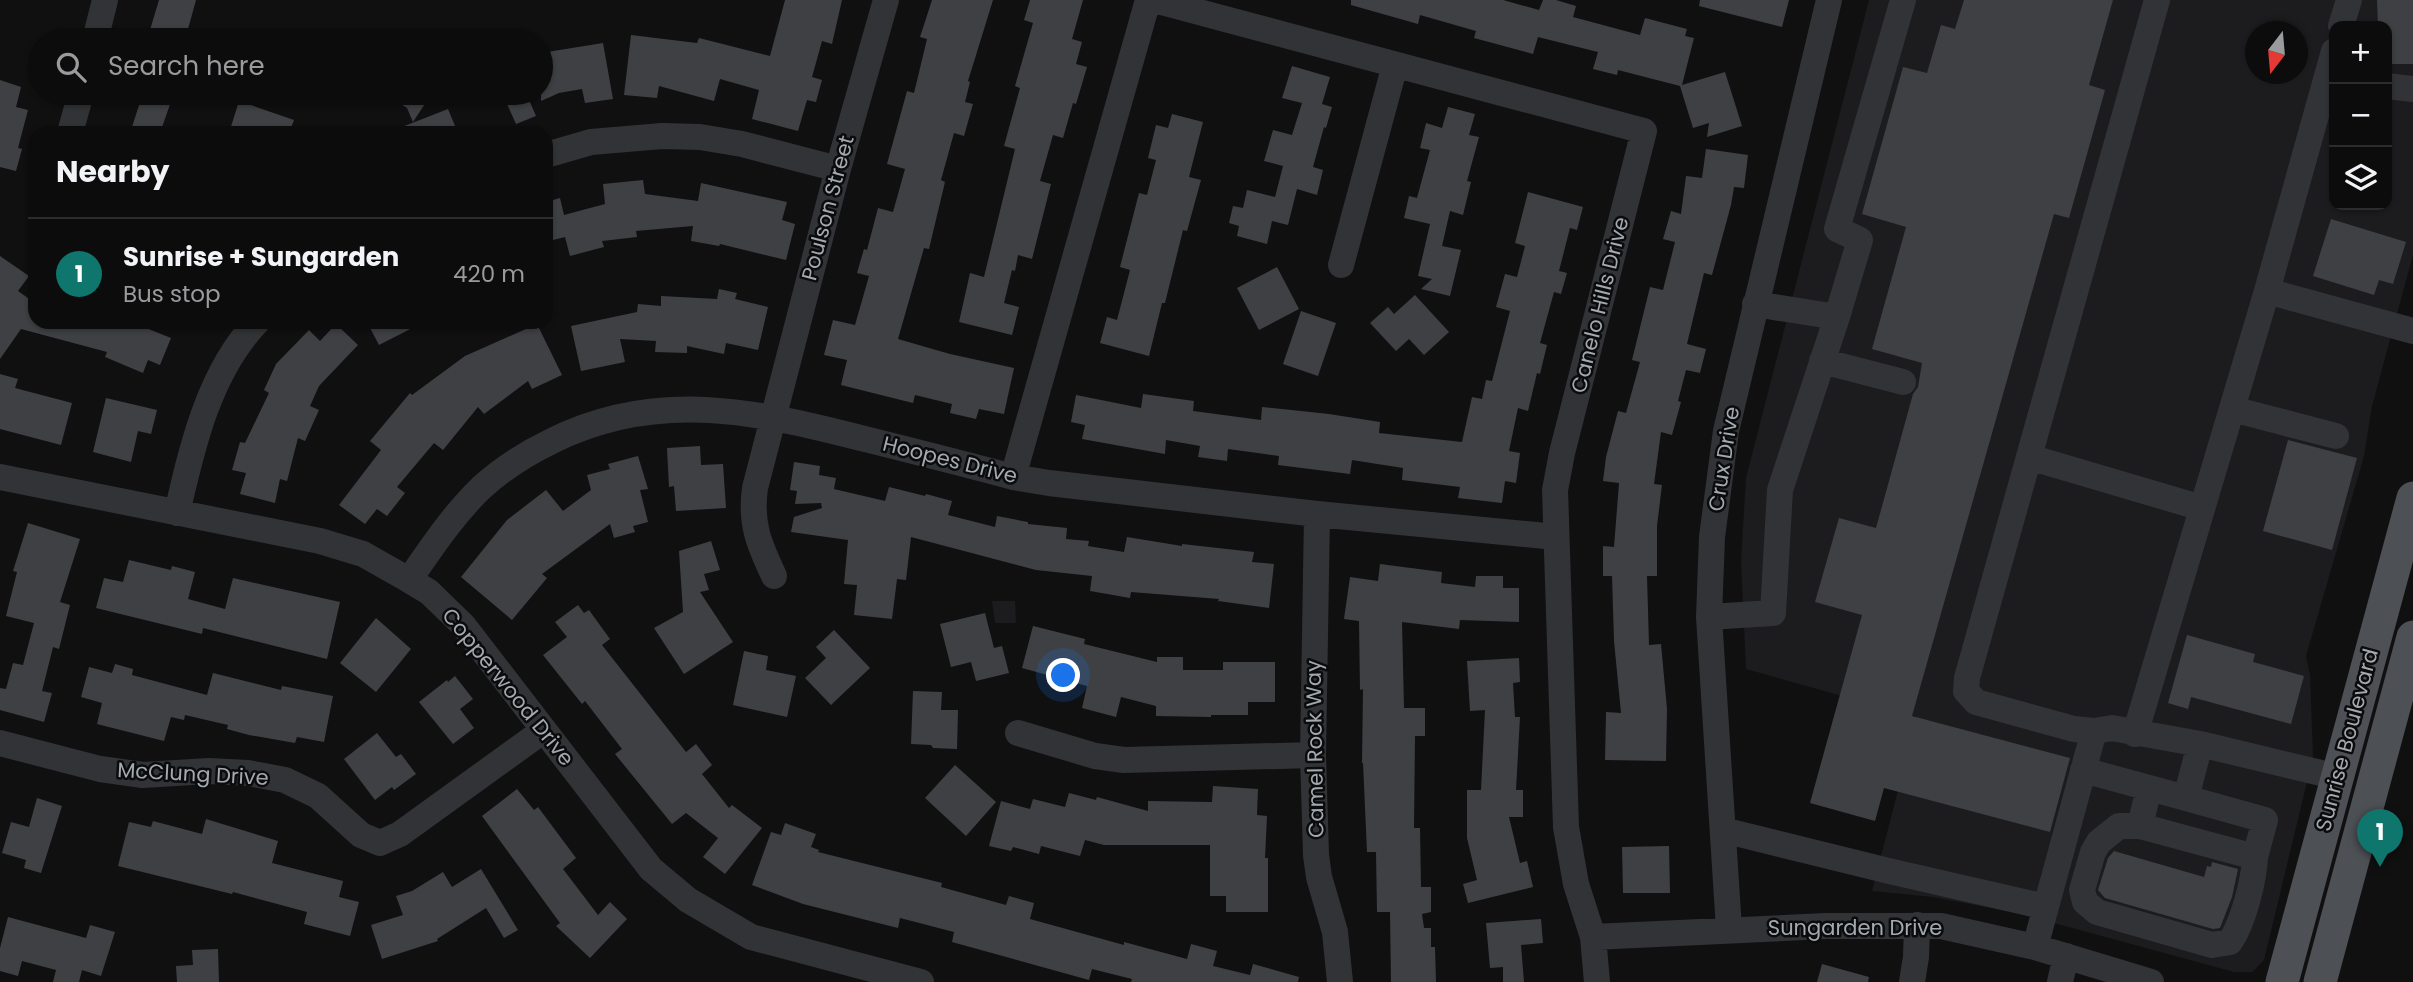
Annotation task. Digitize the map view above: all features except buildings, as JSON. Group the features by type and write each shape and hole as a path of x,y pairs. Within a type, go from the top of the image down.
{"main road":[{"name":"Sunrise Boulevard","path":"2282,982 2413,498"},
{"name":"Sunrise Boulevard","path":"2320,982 2413,636"}],"street":[{"path":"98,28 106,0"},
{"name":"Poulson Street","path":"774,576 757,540 754,526 755,488 838,169 886,0"},
{"path":"1013,477 1148,0"},
{"name":"Canelo Hills Drive","path":"1154,0 1644,131 1562,453 1555,490 1566,827 1576,884 1593,937 1597,982"},
{"name":"Crux Drive","path":"1729,929 1709,617 1717,484 1726,431 1755,304 1829,0"},
{"path":"1709,617 1773,612 1780,490 1860,240 1837,229 1903,0"},
{"path":"2157,0 1967,678 1966,691 1976,702 2074,729 2094,731 2112,728 2200,744 2338,777"},
{"path":"2343,21 2349,0"},
{"path":"1341,265 1395,65"},
{"path":"2135,734 2329,76"},
{"path":"2392,87 2413,89"},
{"path":"72,126 78,105"},
{"path":"553,153 591,142 662,136 700,137 741,144 838,169"},
{"path":"2267,291 2413,331"},
{"path":"1755,304 1837,317"},
{"path":"177,513 210,398 241,329"},
{"path":"1822,361 1903,382"},
{"name":"Hoopes Drive","path":"410,580 450,520 483,486 536,448 566,434 628,414 692,408 773,416 1013,477 1049,483 1317,514 1556,537"},
{"path":"2232,409 2336,436"},
{"path":"2029,457 2202,508"},
{"name":"Copperwood Drive","path":"0,477 320,541 363,554 429,592 463,625 651,869 688,900 751,937 921,982"},
{"name":"Camel Rock Way","path":"1317,514 1312,755 1316,855 1319,877 1335,932 1340,982"},
{"name":"McClung Drive","path":"0,743 100,769 143,775 209,771 248,773 285,780 318,796 361,835 380,843 400,834 544,730"},
{"path":"2035,947 2094,731"},
{"path":"1018,733 1095,756 1124,760 1312,755"},
{"path":"2186,798 2200,744"},
{"path":"2083,771 2265,820 2255,857 2255,871 2231,943 2212,944 2097,912 2085,902 2082,890 2093,852 2099,842 2119,826 2140,826 2255,857"},
{"path":"2140,826 2150,788"},
{"path":"1723,830 2046,907"},
{"path":"1912,982 1917,925"},
{"name":"Sungarden Drive","path":"1593,937 1729,929 1941,926 2035,947 2151,982"},
{"path":"2060,982 2066,956"}],"shaded area":[{"path":"1869,0 2413,0 2413,255 2372,406 2364,456 2306,656 2310,675 2313,757 2264,960 2252,972 2234,972 2017,913 1933,897 1872,891 1917,717 1746,669 1741,561 1746,478"},
{"path":"992,601 1015,601 1016,623 995,623"}],"place":[{"name":"Sunrise + Sungarden","path":"2380,867"}]}
